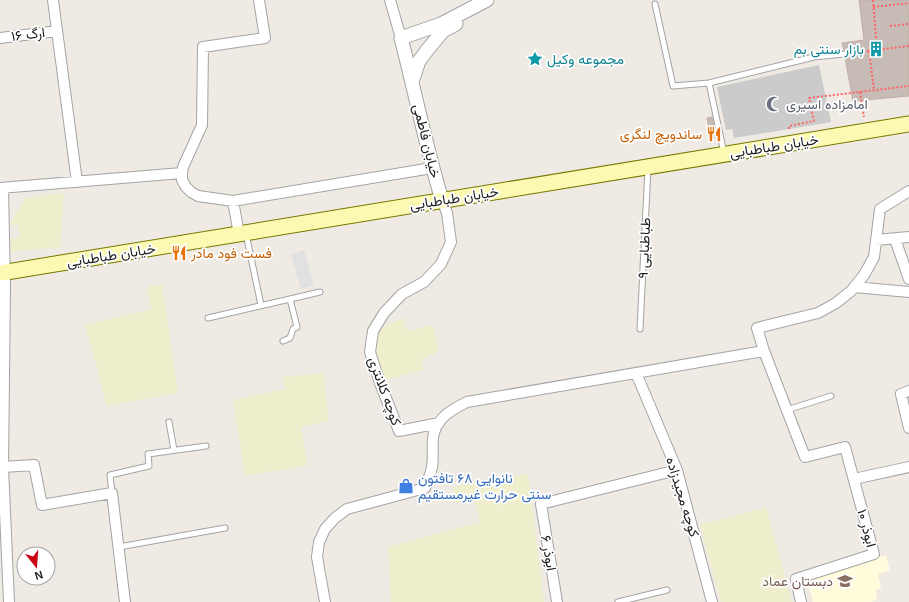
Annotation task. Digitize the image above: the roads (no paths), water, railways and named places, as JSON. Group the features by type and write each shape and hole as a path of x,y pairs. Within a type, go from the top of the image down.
{"main road":[{"name":"خیابان طباطبایی","path":"3,273 909,124"}],"street":[{"path":"53,0 77,182"},
{"path":"259,0 265,38 203,48 202,125 183,167 182,173 182,180 191,192 198,196 233,200 432,168"},
{"path":"390,0 401,38 441,24 487,0"},
{"path":"412,82 419,61 444,31 498,0"},
{"name":"ارگ ۱۶","path":"0,38 57,31"},
{"name":"خیابان فاطمی","path":"401,38 432,168 442,200"},
{"path":"9,602 3,467 2,188 182,173"},
{"path":"787,410 764,351 757,328 818,313 836,303 854,287 864,275 874,257 880,209 909,191"},
{"path":"233,200 242,233"},
{"name":"کوچه کلانتری","path":"439,423 398,431 370,352 373,330 384,313 402,294 424,282 441,264 451,242 447,213 442,200"},
{"path":"876,240 909,237"},
{"path":"895,239 909,279"},
{"path":"854,287 909,292"},
{"path":"325,602 317,557 319,542 325,529 335,518 347,509 425,488 432,467 434,433 443,417 454,408 467,402 764,351"},
{"name":"کوچه مجیدزاده","path":"636,373 678,470 712,602"},
{"path":"909,392 901,394 909,428"},
{"name":"ابوذر ۱۰","path":"787,410 805,457 845,447 874,554 796,579 801,602"},
{"path":"3,467 34,465 42,505 112,493 125,602"},
{"path":"854,479 909,466"},
{"name":"ابوذر ۶","path":"557,602 541,504 678,470"}],"lane":[{"path":"655,4 673,86 708,83 814,57 844,54"},
{"path":"708,83 724,154"},
{"name":"طباطبایی ۹","path":"640,329 648,167"},
{"path":"242,233 261,305"},
{"path":"208,318 320,292"},
{"path":"283,340 290,338 293,330 298,327 290,299"},
{"path":"787,410 831,396"},
{"path":"169,422 174,450"},
{"path":"112,493 110,474 149,466 148,454 206,446"},
{"path":"119,547 225,528"},
{"path":"618,602 667,590"}],"place":[{"name":"بازار سنتی بم","path":"876,49"},
{"name":"مجموعه وکیل","path":"535,59"},
{"name":"امامزاده اسیری","path":"774,104"},
{"name":"ساندویچ لنگری","path":"714,134"},
{"name":"فست فود مادر","path":"179,253"},
{"name":"نانوایی ۶۸ تافتون سنتی حرارت غیرمستقیم","path":"406,486"},
{"name":"دبستان عماد","path":"845,581"}]}
